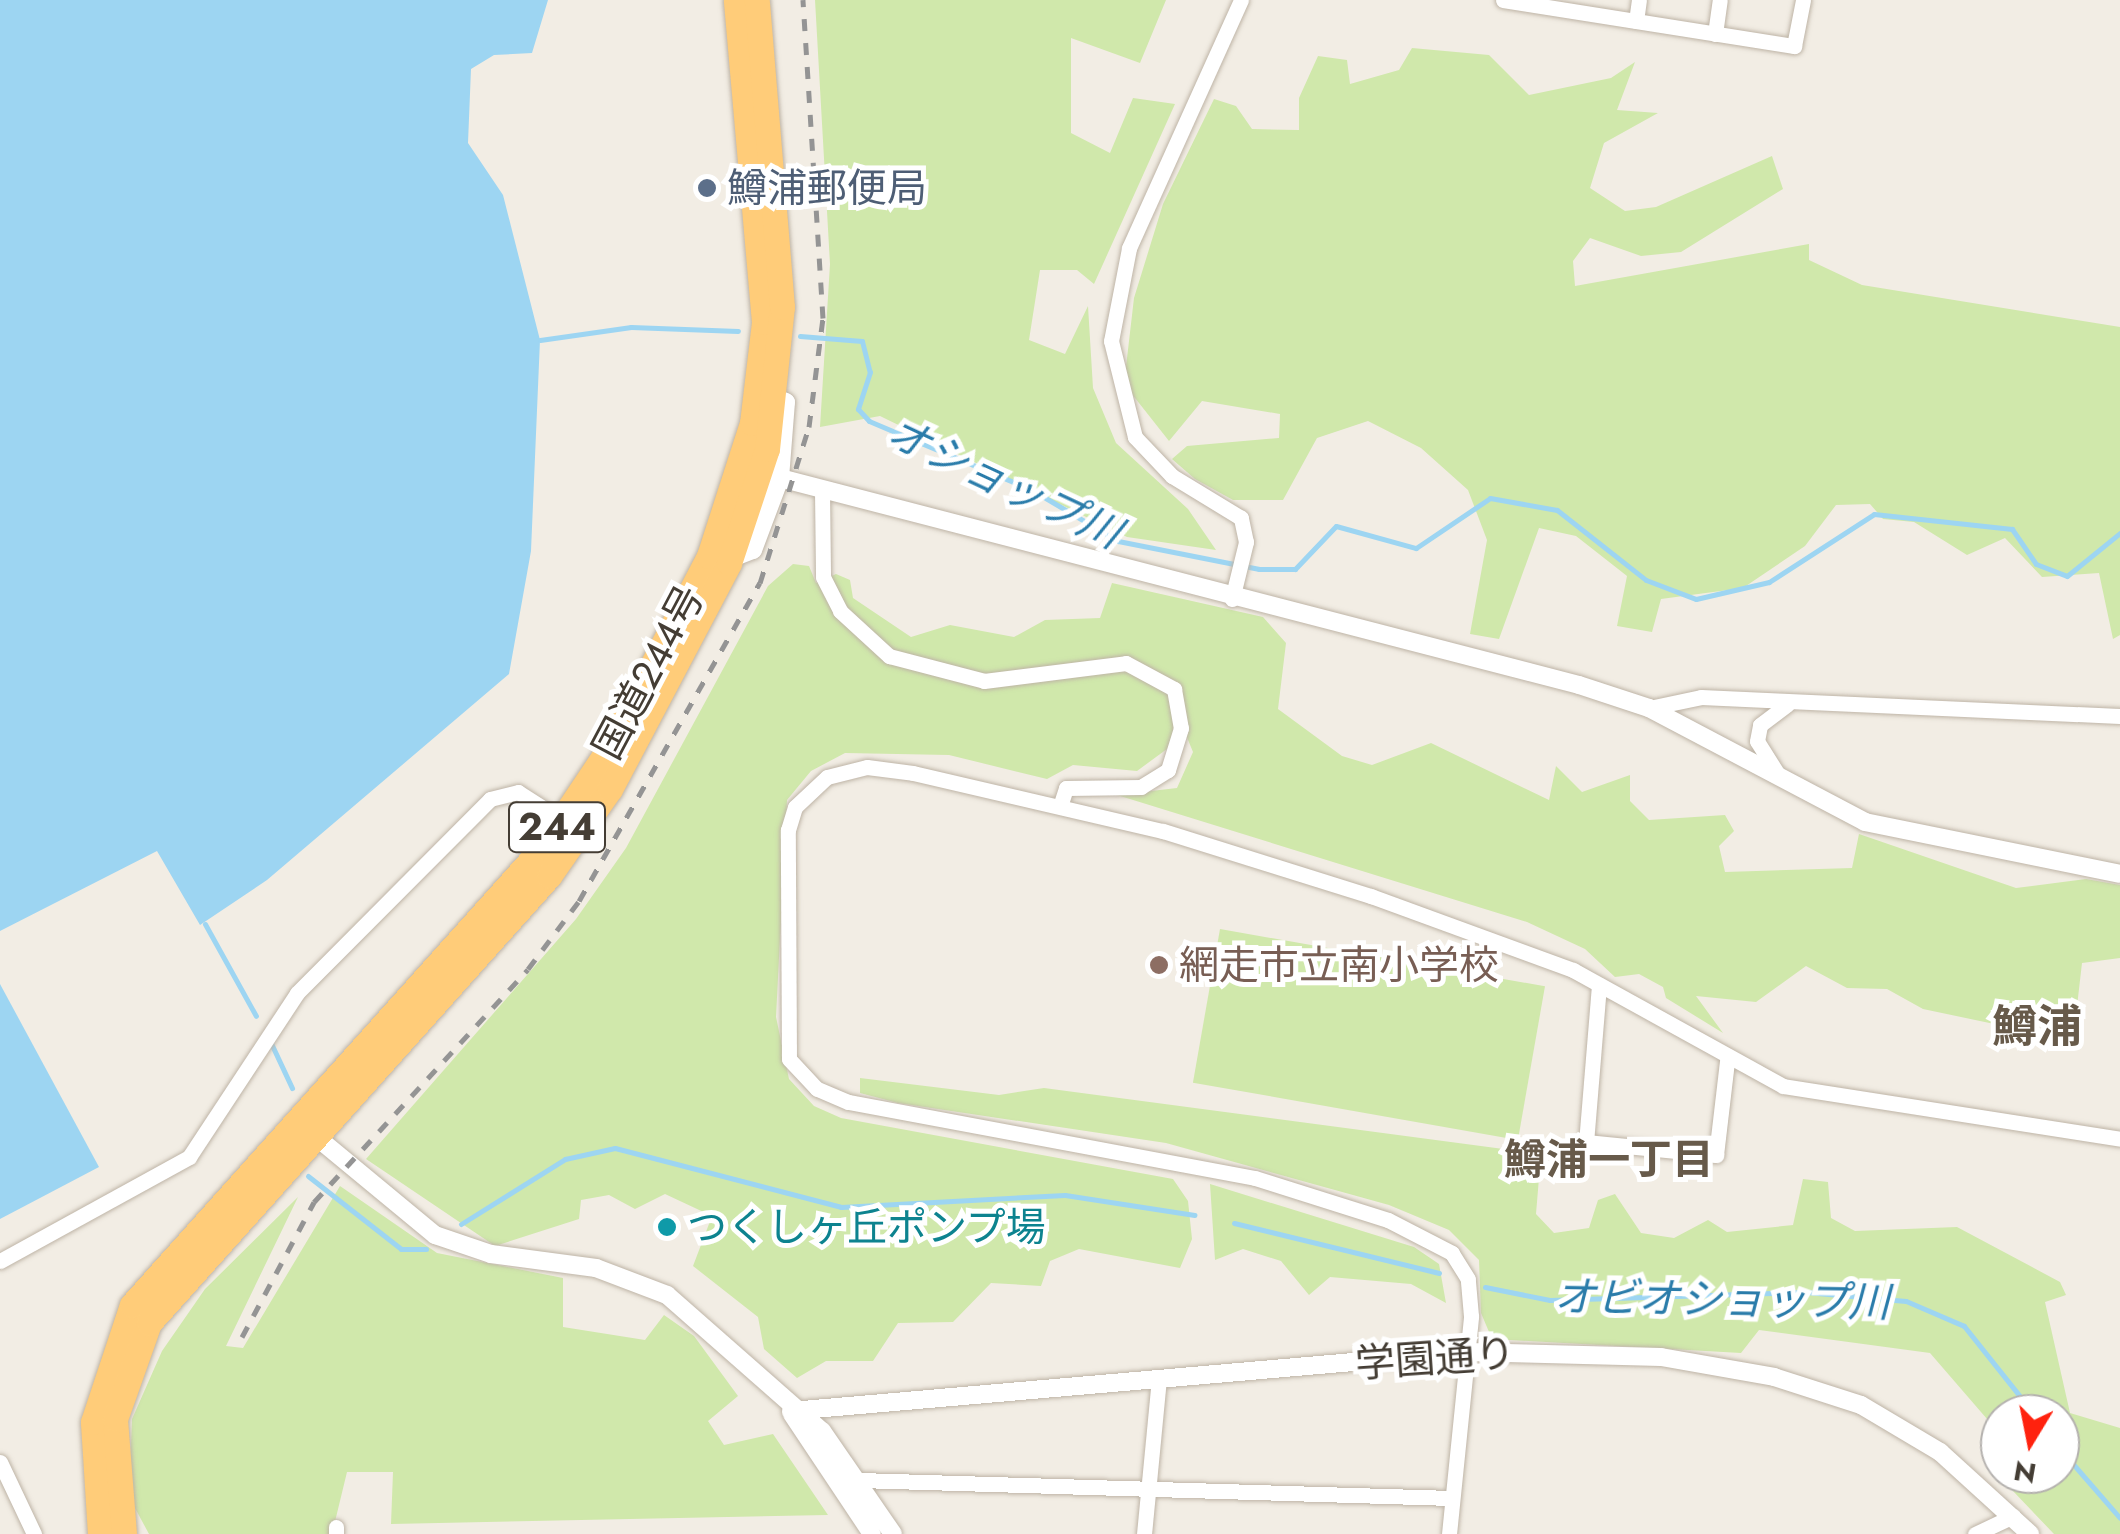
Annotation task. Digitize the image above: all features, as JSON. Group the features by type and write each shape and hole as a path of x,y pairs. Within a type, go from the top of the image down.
{"highway":[{"name":"国道244号","path":"736,0 764,255 765,393"},
{"name":"国道244号","path":"124,1534 112,1456 132,1355 176,1288 316,1138 571,826 719,560 765,393 781,258 758,0"},
{"name":"国道244号","path":"100,1534 92,1422 120,1328 167,1260 571,826"}],"street":[{"path":"1232,600 1246,542 1225,501 1172,476 1135,437 1111,341 1130,248 1241,0"},
{"path":"1504,0 1561,5 1636,22 1794,46 1802,0"},
{"path":"1636,22 1639,0"},
{"path":"1714,34 1720,0"},
{"path":"719,560 754,550 780,478 788,421 765,393"},
{"path":"780,478 1649,708 1782,780 1916,838 2120,874"},
{"path":"822,491 822,577 840,611 889,656 984,681 1126,663 1174,689 1181,728 1168,770 1141,788 1066,788 1060,806"},
{"path":"1649,708 1701,697 2120,716"},
{"path":"1782,780 1757,741 1770,712 1790,703"},
{"path":"1450,1534 1468,1352 1468,1280 1424,1234 1256,1178 1107,1144 848,1102 817,1089 789,1060 788,830 809,793 827,777 880,768 1060,806 1371,896 1599,985 1727,1061 1852,1100 2120,1139"},
{"path":"0,1261 190,1157 297,992 490,799 518,792 571,826"},
{"path":"1599,985 1586,1142 1716,1155 1727,1061"},
{"path":"296,1119 436,1235 490,1254 596,1268 667,1295 791,1411 822,1431 860,1480 893,1534"},
{"name":"学園通り","path":"791,1411 1468,1352 1660,1357 1820,1388 1940,1452 2030,1534"},
{"path":"1144,1534 1159,1379"},
{"path":"791,1411 872,1534"},
{"path":"0,1462 34,1534"},
{"path":"860,1480 1452,1498"},
{"path":"1975,1534 2013,1516"}],"green space":[{"path":"815,0 1166,0 1140,63 1071,38 1071,133 1110,153 1133,98 1175,104 1094,284 1077,270 1040,270 1029,340 1065,354 1088,306 1093,388 1116,443 1188,509 1216,550 1127,537 880,416 820,427 830,264"},
{"path":"1412,48 1489,55 1529,95 1611,78 1635,62 1617,110 1658,113 1604,143 1590,188 1625,211 1656,207 1772,156 1783,189 1681,252 1641,256 1590,238 1573,261 1575,286 1809,244 1809,260 1862,285 2120,327 2120,635 2113,639 2099,573 2042,577 2005,538 1967,555 1914,522 1883,519 1870,504 1836,505 1805,546 1743,588 1661,599 1652,632 1617,626 1627,576 1576,536 1539,528 1499,639 1470,634 1487,540 1468,490 1421,448 1368,421 1317,438 1283,500 1233,500 1195,479 1172,459 1187,446 1279,438 1280,414 1202,401 1169,441 1124,384 1134,298 1163,204 1214,99 1236,106 1252,129 1299,130 1299,98 1318,56 1347,60 1350,84 1399,70"},
{"path":"793,564 809,566 816,583 836,574 850,580 853,598 911,637 950,625 1014,637 1045,620 1100,618 1112,583 1263,617 1286,643 1278,709 1342,756 1372,765 1431,743 1549,800 1556,766 1582,792 1630,775 1630,801 1649,820 1725,815 1734,831 1719,846 1725,872 1852,868 1859,834 2016,888 2086,879 2120,885 2120,958 2082,963 2076,1015 2012,1014 1999,1025 1923,1009 1887,989 1847,988 1806,966 1756,1002 1696,996 1723,1033 1666,998 1663,987 1639,974 1615,977 1585,949 1527,922 1117,795 1177,788 1193,752 1186,735 1137,771 1073,765 1047,779 949,755 845,753 811,771 787,800 776,1017 789,1079 814,1106 841,1118 1173,1179 1188,1201 1192,1239 1180,1268 1079,1249 1050,1261 1041,1286 991,1283 953,1322 898,1323 873,1361 826,1361 797,1378 764,1349 758,1317 693,1266 712,1216 665,1194 635,1209 609,1195 581,1200 579,1219 495,1246 366,1159 576,919 626,848 768,586"},
{"path":"1220,929 1545,986 1518,1140 1193,1083"},
{"path":"860,1078 999,1095 1044,1088 1541,1154 1536,1214 1554,1233 1589,1228 1598,1200 1615,1194 1641,1233 1674,1238 1708,1220 1727,1232 1793,1225 1803,1179 1828,1182 1831,1218 1855,1231 1957,1227 2060,1282 2066,1295 2045,1302 2066,1394 1980,1394 1980,1411 1930,1353 1759,1330 1741,1353 1492,1339 1481,1313 1479,1260 1449,1230 1389,1205 1166,1143 898,1103 860,1093"},
{"path":"1210,1184 1414,1247 1439,1264 1446,1303 1411,1284 1330,1277 1309,1295 1281,1261 1243,1249 1215,1260"},
{"path":"340,1186 437,1253 563,1278 563,1327 645,1340 664,1315 694,1336 738,1396 708,1421 724,1445 773,1434 828,1515 391,1524 393,1472 347,1472 332,1534 149,1534 129,1497 132,1419 162,1351 205,1289 298,1197 226,1346 243,1348"},
{"path":"2080,1416 2120,1428 2120,1534 2054,1534 2016,1494 2080,1494"}],"water":[{"path":"0,0 548,0 532,53 494,55 471,69 468,143 503,195 540,340 531,551 509,674 267,880 200,925 157,851 0,931"},
{"path":"0,984 99,1167 0,1219"}],"waterway":[{"name":"オショップ川","path":"540,340 631,327 738,331"},
{"name":"オショップ川","path":"800,336 862,341 870,372 858,409 869,421 1032,490 1118,541 1259,569 1295,569 1336,526 1416,548 1490,498 1557,510 1646,580 1696,599 1769,582 1874,514 2012,529 2036,564 2067,576 2120,533"},
{"name":"オビオショップ川","path":"205,924 256,1016"},
{"name":"オビオショップ川","path":"270,1041 292,1088"},
{"name":"オビオショップ川","path":"461,1224 565,1159 615,1148 841,1207 1065,1195 1194,1215"},
{"name":"オビオショップ川","path":"308,1176 401,1249 426,1249"},
{"name":"オビオショップ川","path":"1234,1223 1439,1273"},
{"name":"オビオショップ川","path":"1485,1287 1550,1300 1806,1292 1906,1301 1964,1326 2018,1394"},
{"name":"オビオショップ川","path":"2080,1472 2120,1518"}],"railway":[{"path":"242,1337 314,1202 528,969 579,901 760,583 809,427 823,318 803,0"}],"place":[{"name":"鱒浦郵便局","path":"707,188"},
{"name":"網走市立南小学校","path":"1159,965"},
{"name":"つくしヶ丘ポンプ場","path":"667,1227"}],"district":[{"name":"鱒浦","path":"2037,1027"},
{"name":"鱒浦一丁目","path":"1609,1160"}]}
